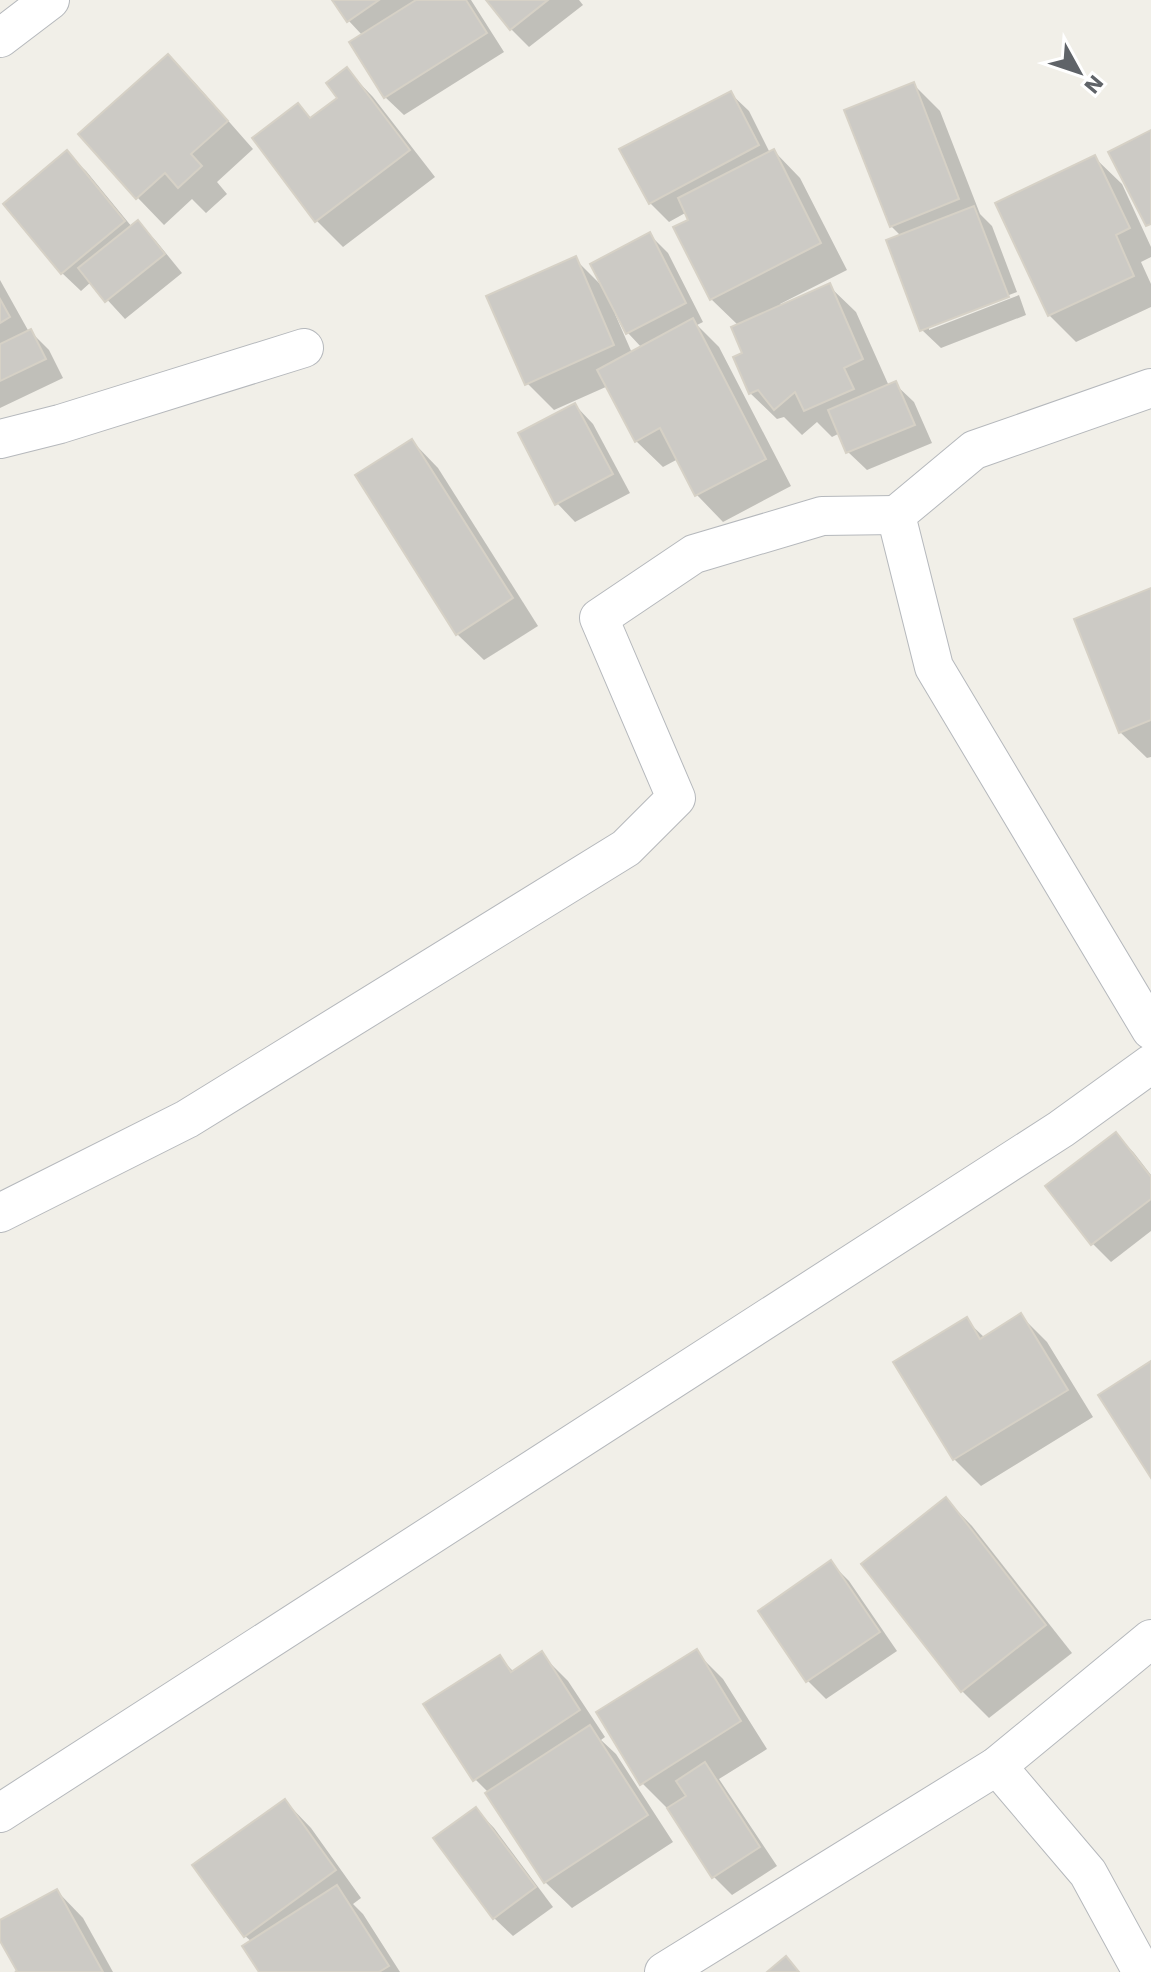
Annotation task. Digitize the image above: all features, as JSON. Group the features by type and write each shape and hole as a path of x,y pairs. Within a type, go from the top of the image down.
{"street":[{"path":"0,38 50,0"},
{"path":"0,439 60,424 304,348"},
{"path":"0,1213 187,1119 626,848 676,798 599,618 694,554 822,516 896,515 974,450 1151,388"},
{"path":"896,515 934,667 1151,1030"},
{"path":"0,1813 1048,1138 1151,1064"},
{"path":"664,1972 997,1766 1151,1639"},
{"path":"997,1766 1088,1873 1142,1972"}],"building":[{"path":"332,0 379,0 347,22"},
{"path":"416,0 466,0 487,33 384,98 349,42"},
{"path":"486,0 548,0 510,30"},
{"path":"168,54 228,121 191,154 202,166 178,188 165,173 136,199 78,134"},
{"path":"347,67 410,150 315,222 252,138 298,103 310,118 337,98 326,83"},
{"path":"914,82 959,199 890,227 844,110"},
{"path":"731,91 759,145 649,204 619,149"},
{"path":"1151,130 1151,224 1146,226 1108,152"},
{"path":"774,149 821,243 710,300 673,227 688,220 678,198"},
{"path":"67,150 125,221 61,274 3,204"},
{"path":"1095,155 1130,228 1116,235 1134,276 1048,316 995,203"},
{"path":"974,206 1009,297 920,331 886,240"},
{"path":"138,220 165,254 105,302 78,268"},
{"path":"650,232 686,303 626,334 590,264"},
{"path":"576,256 614,345 525,385 486,296"},
{"path":"830,283 863,359 844,368 854,389 804,411 795,392 774,410 758,390 749,394 733,357 742,353 731,327"},
{"path":"0,299 10,317 0,323"},
{"path":"693,318 766,459 695,496 660,428 635,442 597,370"},
{"path":"31,329 46,359 0,381 0,344"},
{"path":"896,381 915,425 846,453 828,410"},
{"path":"575,403 613,474 555,505 518,433"},
{"path":"412,439 513,598 456,635 355,475"},
{"path":"1151,588 1151,720 1119,733 1074,619"},
{"path":"1116,1132 1151,1177 1151,1199 1091,1245 1045,1186"},
{"path":"1021,1313 1068,1390 953,1460 893,1362 967,1317 980,1339"},
{"path":"1151,1361 1151,1478 1098,1395"},
{"path":"946,1497 1046,1625 961,1692 861,1564"},
{"path":"831,1560 880,1632 806,1682 758,1611"},
{"path":"697,1649 741,1721 640,1785 596,1712"},
{"path":"542,1651 580,1710 473,1781 423,1704 500,1655 511,1672"},
{"path":"590,1725 648,1815 544,1883 485,1793"},
{"path":"705,1762 760,1847 712,1878 667,1808 686,1796 676,1781"},
{"path":"285,1799 336,1870 244,1937 192,1865"},
{"path":"476,1807 536,1887 493,1919 433,1838"},
{"path":"337,1885 389,1966 379,1972 259,1972 242,1946"},
{"path":"57,1889 103,1972 15,1972 0,1941 0,1920"},
{"path":"786,1956 799,1972 767,1972"}]}
